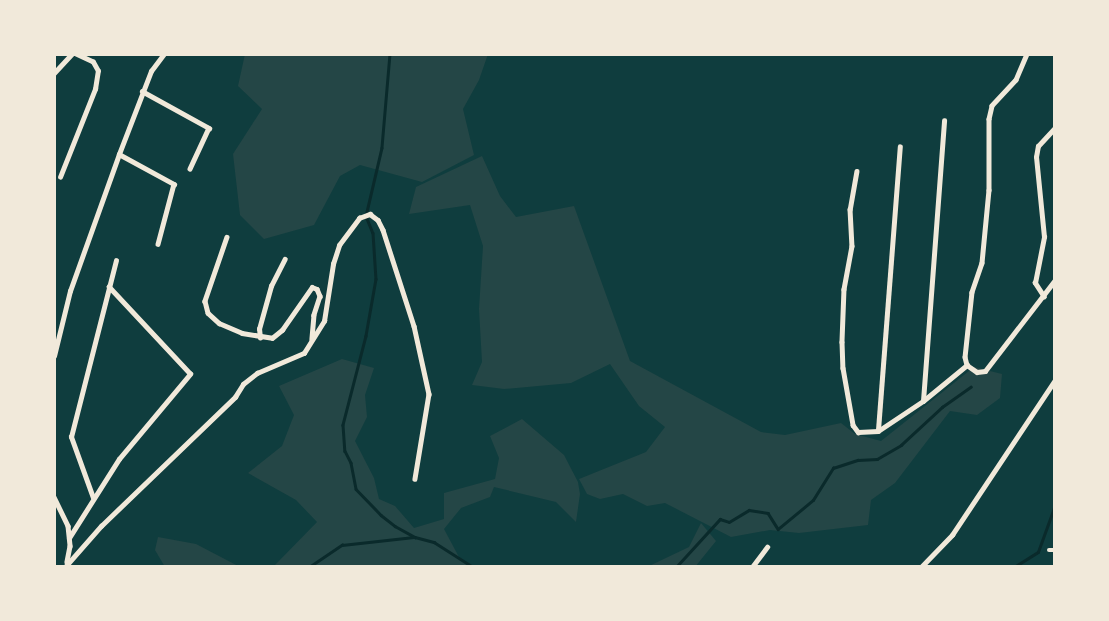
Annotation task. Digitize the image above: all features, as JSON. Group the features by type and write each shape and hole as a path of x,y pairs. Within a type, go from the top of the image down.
{"street":[{"path":"54,73 74,54 93,62 98,71 95,89 60,177"},
{"path":"54,356 70,291 119,154 151,71 164,54"},
{"path":"967,365 967,330 972,292 982,263 989,190 989,119 992,106 1016,80 1027,54"},
{"path":"142,91 209,128 190,169"},
{"path":"923,401 944,121"},
{"path":"1044,297 1035,283 1044,237 1036,157 1038,146 1055,128"},
{"path":"878,431 900,147"},
{"path":"119,154 174,184 158,244"},
{"path":"858,172 850,209 852,246 844,289 842,368 853,425 858,432 878,431 923,401 967,365"},
{"path":"66,565 205,427 243,384 257,373 296,359 312,344 324,321 333,264 339,245 359,218 370,214 378,220 383,230 414,326 429,394 415,478"},
{"path":"227,237 205,301 208,313 219,323 260,338 278,335 312,287 317,289 320,296 314,315 312,344"},
{"path":"260,338 258,329 271,286 285,259"},
{"path":"93,498 71,437 116,261"},
{"path":"967,365 977,372 985,371 1055,280"},
{"path":"69,538 119,459 190,374 109,287"},
{"path":"921,567 952,535 1055,380"},
{"path":"54,498 62,510 69,538 66,565"},
{"path":"752,567 767,547"}],"shaded area":[{"path":"245,54 488,54 479,80 463,109 474,155 422,182 360,165 340,176 314,225 264,239 240,215 233,154 262,109 238,86"},
{"path":"482,156 500,196 516,217 574,206 630,361 761,432 785,435 841,423 855,434 881,441 974,367 1002,374 1000,398 977,415 950,411 895,483 871,500 868,525 799,533 770,530 731,537 665,503 647,506 623,494 600,499 587,494 579,479 646,452 665,427 639,406 610,364 571,383 504,389 472,385 482,362 479,309 483,246 470,205 409,214 416,187"},
{"path":"342,359 374,368 365,395 367,417 355,441 374,478 379,499 395,506 414,528 444,519 444,493 495,479 499,458 490,436 522,419 564,455 578,482 580,494 576,522 556,502 494,487 490,497 461,508 444,529 460,559 474,567 264,567 275,565 317,522 296,500 248,473 282,446 294,415 279,386"},
{"path":"701,523 716,541 695,567 647,567 689,547"},
{"path":"158,537 196,544 240,567 165,567 155,550"}],"waterway":[{"path":"390,54 382,148 366,216 373,233 376,279 366,336 343,425 345,451 351,463 356,489 381,515 395,526 415,537 434,542 473,567"},
{"path":"676,567 720,519 729,522 749,510 768,513 778,529 813,500 833,468 858,460 877,459 901,445 942,407 971,387"},
{"path":"1014,567 1038,552 1055,505"},
{"path":"309,567 342,545 414,537"}]}
